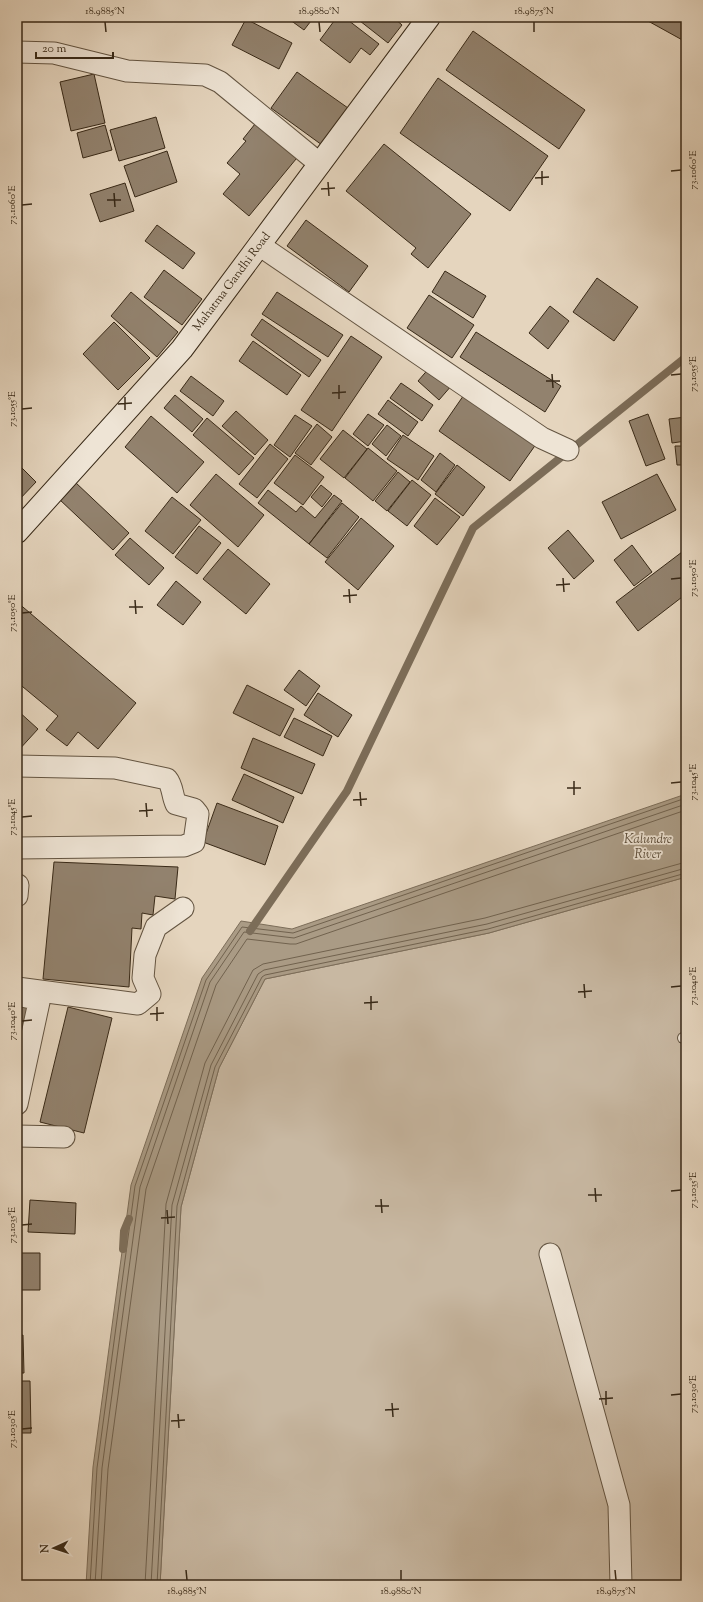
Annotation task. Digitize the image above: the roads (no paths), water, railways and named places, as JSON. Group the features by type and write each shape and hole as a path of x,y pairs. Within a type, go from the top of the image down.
{"main road":[{"name":"Mahatma Gandhi Road","path":"17,532 182,349 429,17"}],"street":[{"path":"17,52 54,53 127,71 205,74 220,82 320,164"},
{"path":"259,246 542,438 568,450"},
{"path":"17,766 114,768 167,779 170,783 176,804 194,809 198,814 194,842 184,846 17,848"},
{"path":"17,988 138,1004 150,994 143,978 145,955 156,927 183,908"},
{"path":"17,996 36,999 39,1002 17,1104"},
{"path":"17,1136 64,1137"},
{"path":"550,1254 619,1505 621,1585"}],"water":[{"name":"Kalundre River","path":"686,794 686,877 489,933 265,979 219,1068 181,1207 160,1585 86,1585 93,1467 131,1185 202,978 241,921 292,929"}],"waterway":[{"path":"250,931 347,791 473,528 686,357"},
{"path":"123,1249 124,1231 129,1219"}]}
